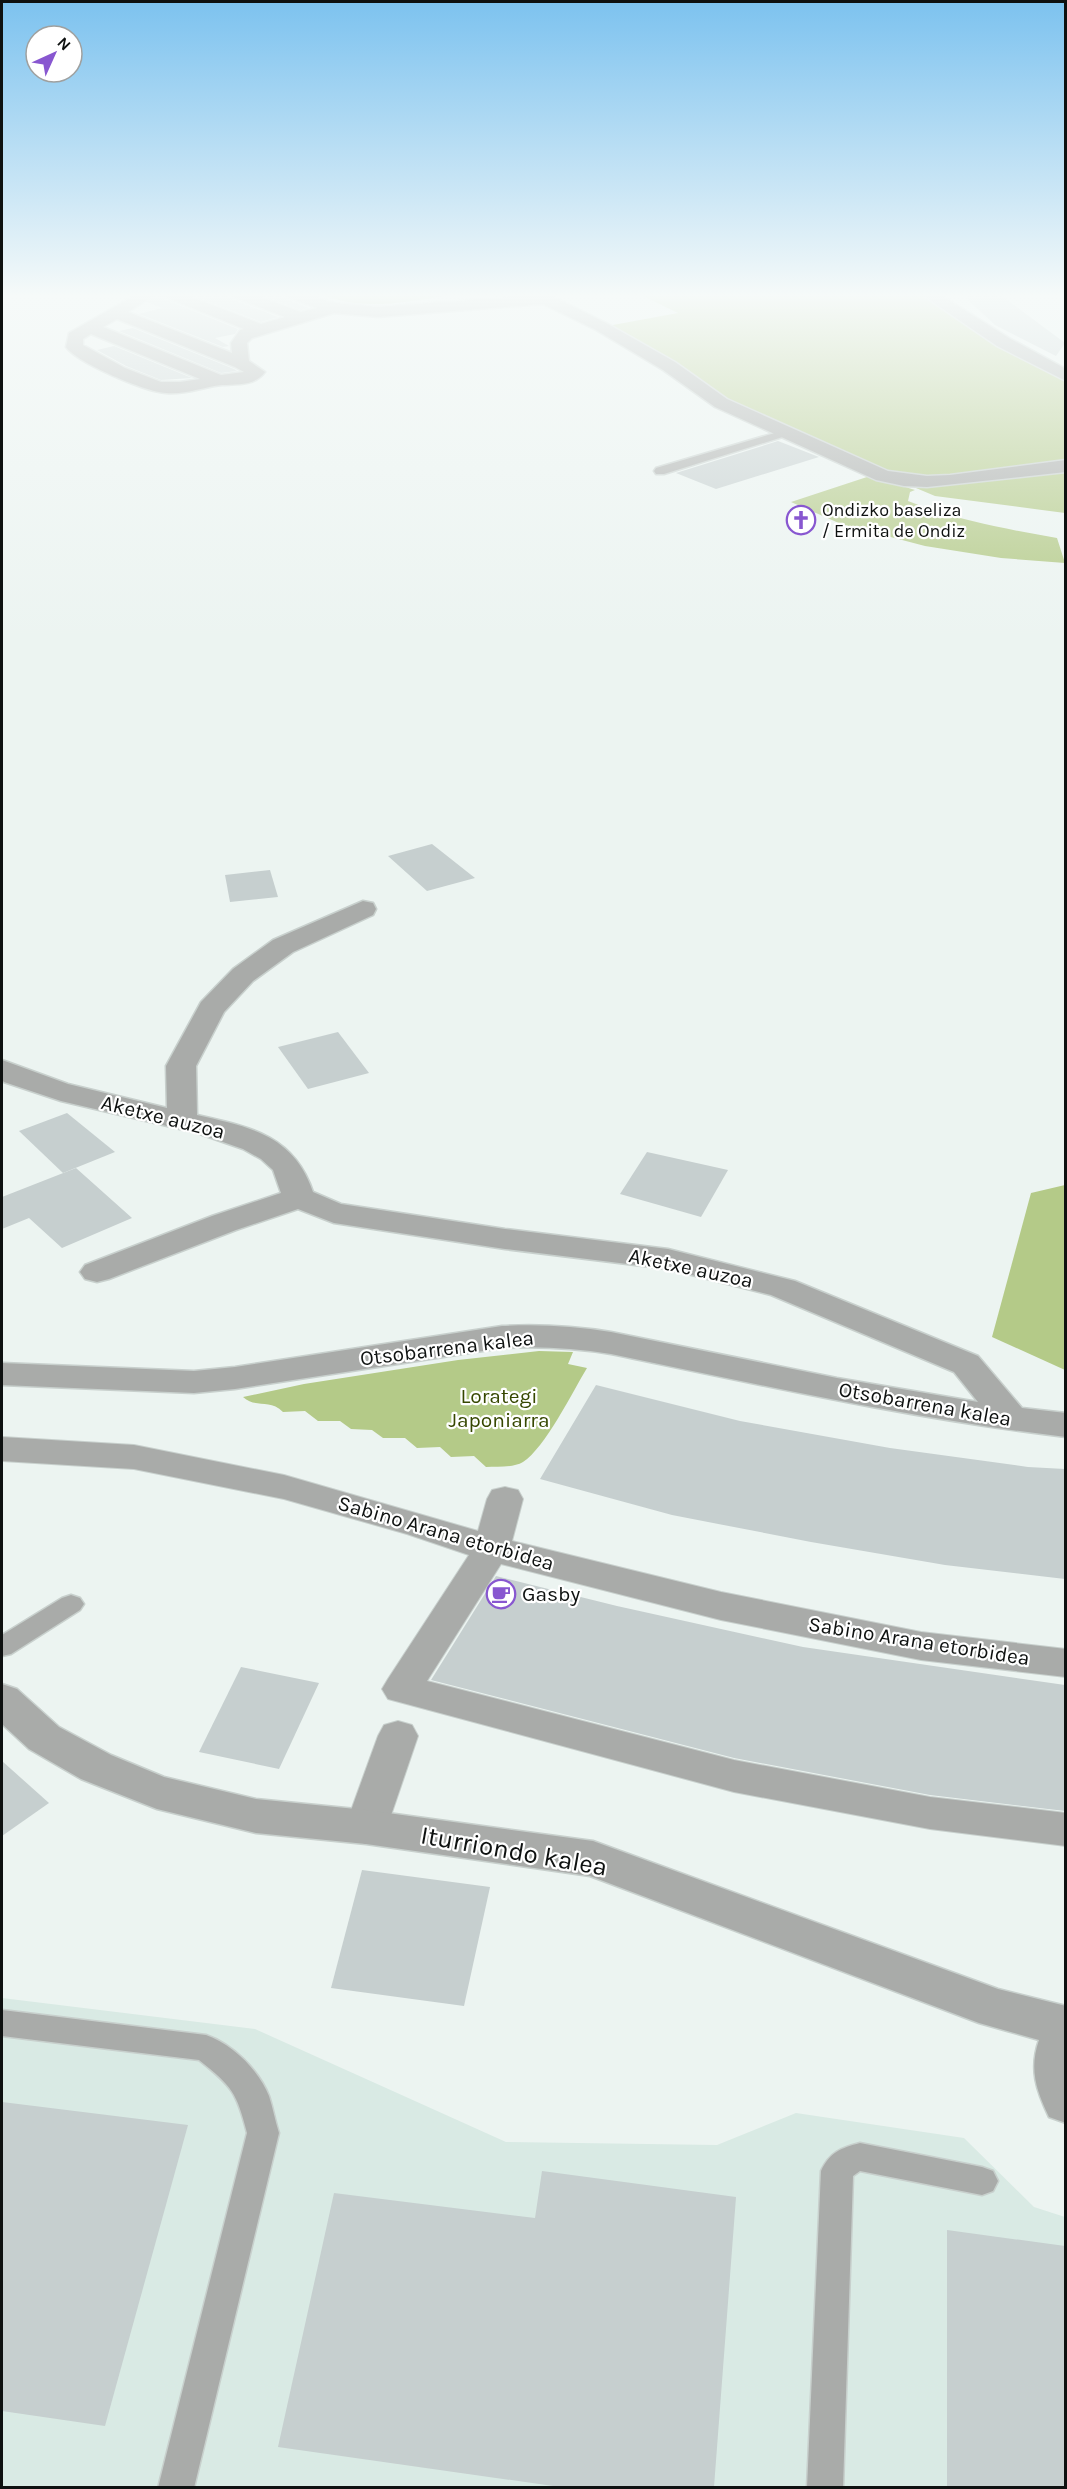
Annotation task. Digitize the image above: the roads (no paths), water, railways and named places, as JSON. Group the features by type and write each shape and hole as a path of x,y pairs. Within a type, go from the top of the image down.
{"street":[{"path":"735,410 883,476 906,480 942,480 1065,466"},
{"path":"182,1119 181,1066 211,1008 243,975 283,946 363,909"},
{"name":"Aketxe auzoa","path":"2,1069 22,1079 115,1106 182,1119 256,1142 285,1163 299,1198 334,1213 511,1239 668,1258 783,1288 966,1364 1011,1419"},
{"path":"97,1272 224,1223 299,1198"},
{"name":"Otsobarrena kalea","path":"2,1374 194,1382 276,1372 443,1345 534,1335 581,1338 611,1343 899,1401 1065,1425"},
{"name":"Sabino Arana etorbidea","path":"2,1449 134,1456 284,1487 419,1525 492,1549 732,1609 921,1646 1065,1663"},
{"path":"505,1499 492,1549 402,1689 734,1776 930,1813 1065,1830"},
{"name":"Iturriondo kalea","path":"2,1700 44,1738 96,1767 157,1792 256,1816 366,1827 593,1859 996,2009 1065,2028 1057,2054 1058,2085 1065,2102"},
{"path":"366,1827 398,1736"}],"lane":[{"path":"660,471 785,433"},
{"path":"2,1647 71,1604"},
{"path":"2,2023 206,2048 233,2069 253,2096 263,2133 176,2487"},
{"path":"825,2487 837,2171 846,2161 860,2157 982,2181"}],"place":[{"name":"Ondizko baseliza / Ermita de Ondiz","path":"801,520"},
{"name":"Gasby","path":"501,1594"}],"park label":[{"name":"Lorategi Japoniarra","path":"499,1408"}]}
